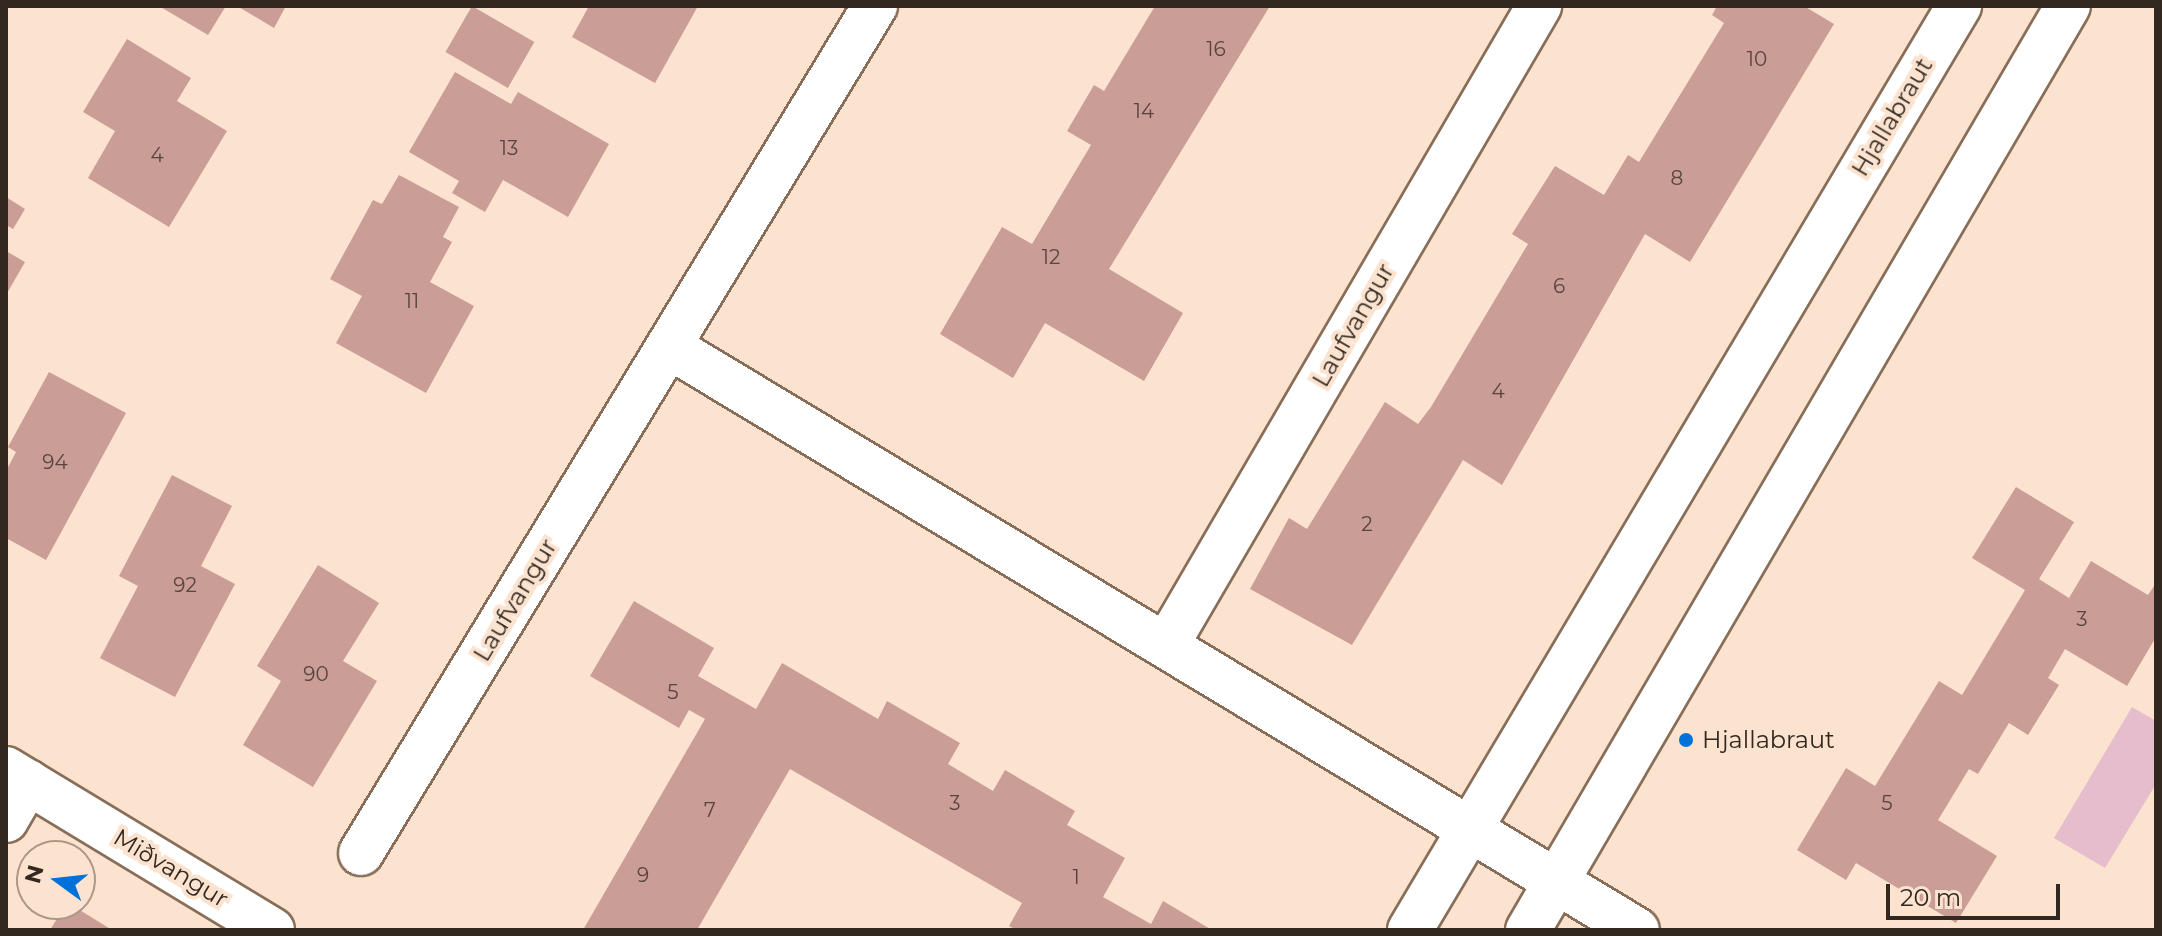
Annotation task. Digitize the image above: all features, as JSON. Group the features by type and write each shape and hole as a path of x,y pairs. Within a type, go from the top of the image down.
{"street":[{"name":"Laufvangur","path":"361,853 875,6"},
{"name":"Laufvangur","path":"1167,644 1539,6"},
{"name":"Hjallabraut","path":"1410,930 1959,6"},
{"path":"1528,930 2068,6"},
{"path":"670,347 1471,826 1637,930"},
{"name":"Miðvangur","path":"6,820 17,775 272,930"}],"shaded area":[{"path":"2132,707 2156,721 2156,784 2105,868 2054,838"}],"building":[{"path":"159,6 226,6 208,35"},
{"path":"237,6 286,6 274,28"},
{"path":"472,6 534,42 508,88 446,52"},
{"path":"589,6 698,6 655,83 572,37"},
{"path":"1155,6 1270,6 1109,269 1183,313 1144,381 1045,323 1013,378 940,334 1002,227 1032,244 1091,145 1067,131 1094,85 1104,91"},
{"path":"1717,6 1804,6 1834,24 1690,262 1645,234 1502,485 1463,460 1352,645 1250,589 1289,518 1307,529 1385,402 1418,424 1431,407 1528,244 1512,234 1555,166 1604,195 1628,155 1639,162 1724,23 1712,15"},
{"path":"127,39 191,78 177,101 227,131 169,227 88,178 115,131 83,112"},
{"path":"455,72 511,104 518,92 609,144 568,217 503,180 485,212 452,193 459,181 409,152"},
{"path":"399,175 459,207 443,237 452,242 430,282 474,306 426,393 336,343 362,296 330,279 373,200 382,204"},
{"path":"6,197 25,209 13,229 6,225"},
{"path":"6,251 25,262 6,295"},
{"path":"49,372 126,413 46,560 6,538 6,471 16,452 8,447"},
{"path":"172,475 232,506 201,566 235,584 175,697 100,658 138,586 119,576"},
{"path":"2016,487 2074,522 2039,579 2069,598 2091,561 2148,595 2156,583 2156,637 2127,686 2065,649 2048,678 2059,685 2028,735 2009,723 1978,774 1969,769 1938,820 1997,856 1956,923 1856,863 1846,880 1797,850 1846,768 1875,786 1939,681 1962,695 2025,590 1972,558"},
{"path":"318,565 379,603 343,661 377,681 313,787 243,745 281,681 257,666"},
{"path":"634,601 714,648 698,676 756,709 782,663 878,719 887,701 960,743 948,764 993,791 1005,770 1075,811 1067,825 1125,858 1103,897 1151,924 1163,901 1212,930 1017,930 1009,926 1022,903 790,769 697,930 583,930 705,719 689,710 679,728 590,676"},
{"path":"56,920 96,920 112,930 50,930"}],"place":[{"name":"Hjallabraut","path":"1686,740"}]}
